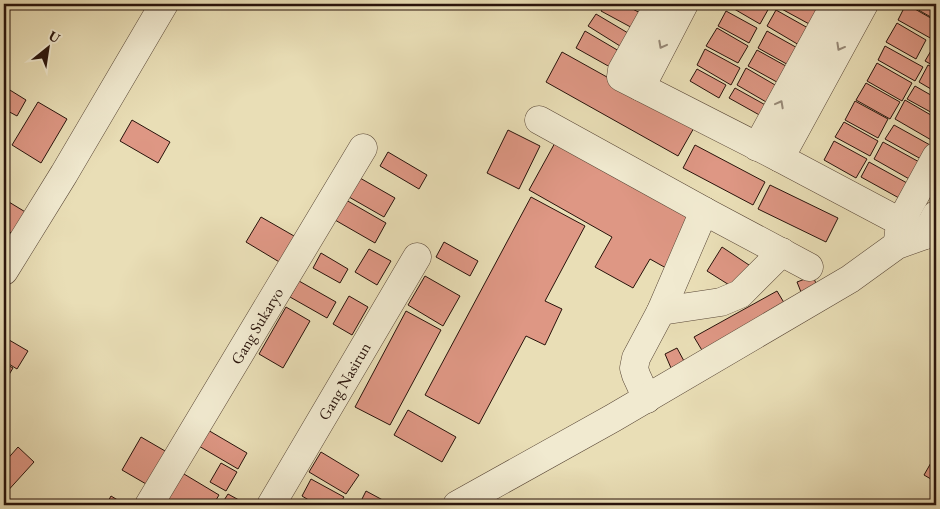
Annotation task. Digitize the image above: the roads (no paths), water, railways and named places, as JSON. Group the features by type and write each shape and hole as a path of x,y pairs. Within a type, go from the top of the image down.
{"street":[{"path":"4,271 64,174 164,4"},
{"path":"658,4 621,77 768,153 899,234 930,225"},
{"path":"640,87 684,4"},
{"path":"768,153 835,4"},
{"path":"768,153 860,5"},
{"path":"539,120 704,211 809,266"},
{"name":"Gang Sukaryo","path":"149,505 363,148"},
{"path":"457,505 647,399 850,279 899,234 936,156"},
{"path":"647,399 636,375 634,364 661,311 704,211"},
{"path":"661,311 721,302 740,294 782,252"},
{"name":"Gang Nasirun","path":"271,505 417,257"}]}
